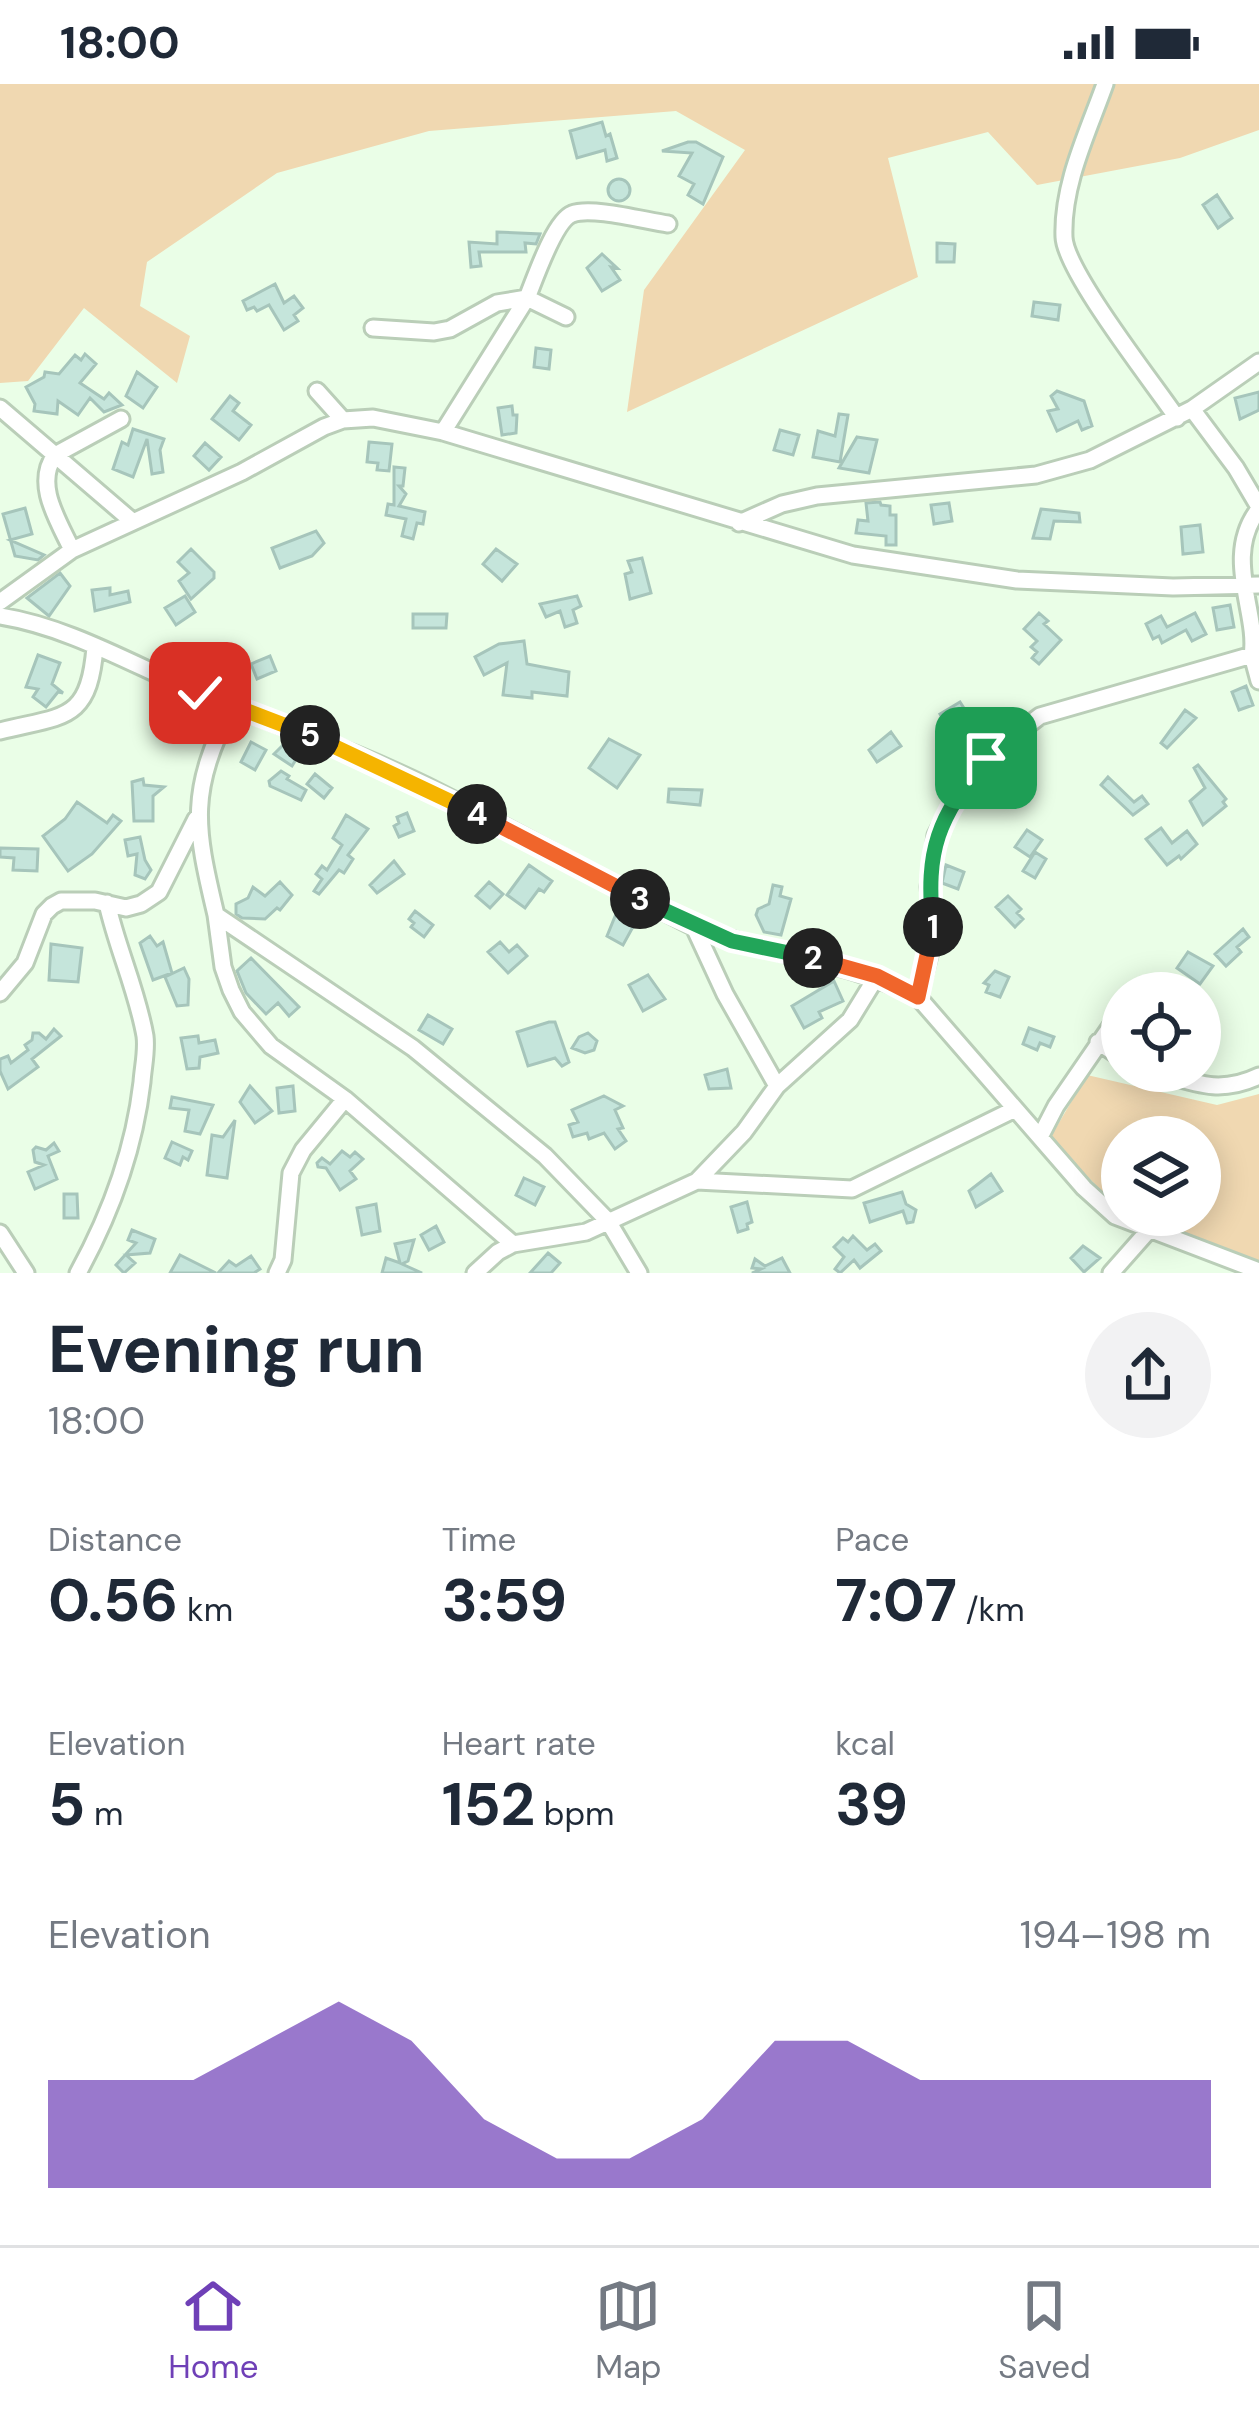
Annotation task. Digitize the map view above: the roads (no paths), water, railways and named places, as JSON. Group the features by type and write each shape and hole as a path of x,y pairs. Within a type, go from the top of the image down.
{"street":[{"path":"1105,84 1070,184 1064,241 1083,280 1184,414 1236,468 1259,508 1248,524 1258,636 1252,655 1259,681"},
{"path":"443,432 527,298 560,224 570,214 586,212 668,224"},
{"path":"373,328 450,329 497,304 527,298 566,316"},
{"path":"739,523 782,504 818,496 1036,475 1090,460 1184,414 1259,362"},
{"path":"316,391 344,420"},
{"path":"0,408 132,521"},
{"path":"0,602 72,550 344,420 374,418 443,432 853,555 1017,580 1113,586 1253,585"},
{"path":"72,550 45,484 47,466 56,454 121,419"},
{"path":"0,616 95,646 328,742 424,786 694,927 732,941 877,976 918,997 1101,1201"},
{"path":"0,731 75,710 86,696 95,646"},
{"path":"918,997 934,936 929,887 936,835 958,794 986,758 1040,716 1252,655"},
{"path":"232,705 210,750 200,784 198,816 223,967 242,1012 272,1046 345,1099 513,1244"},
{"path":"0,993 25,963 44,914 52,906 107,903 127,908 159,892 198,816"},
{"path":"78,1273 121,1181 140,1101 146,1042 136,993 116,943 107,903"},
{"path":"216,915 445,1072 573,1181 608,1221 639,1273"},
{"path":"694,927 776,1086"},
{"path":"476,1273 513,1244 586,1232 697,1181 744,1132 776,1086 850,1020 877,976"},
{"path":"1040,1137 1101,1038"},
{"path":"1221,1087 1234,1088 1259,1076"},
{"path":"278,1273 291,1173 303,1150 345,1099"},
{"path":"697,1181 852,1189 1015,1109"},
{"path":"0,1233 26,1273"},
{"path":"1111,1273 1145,1236"},
{"path":"1166,1236 1259,1271"}]}
